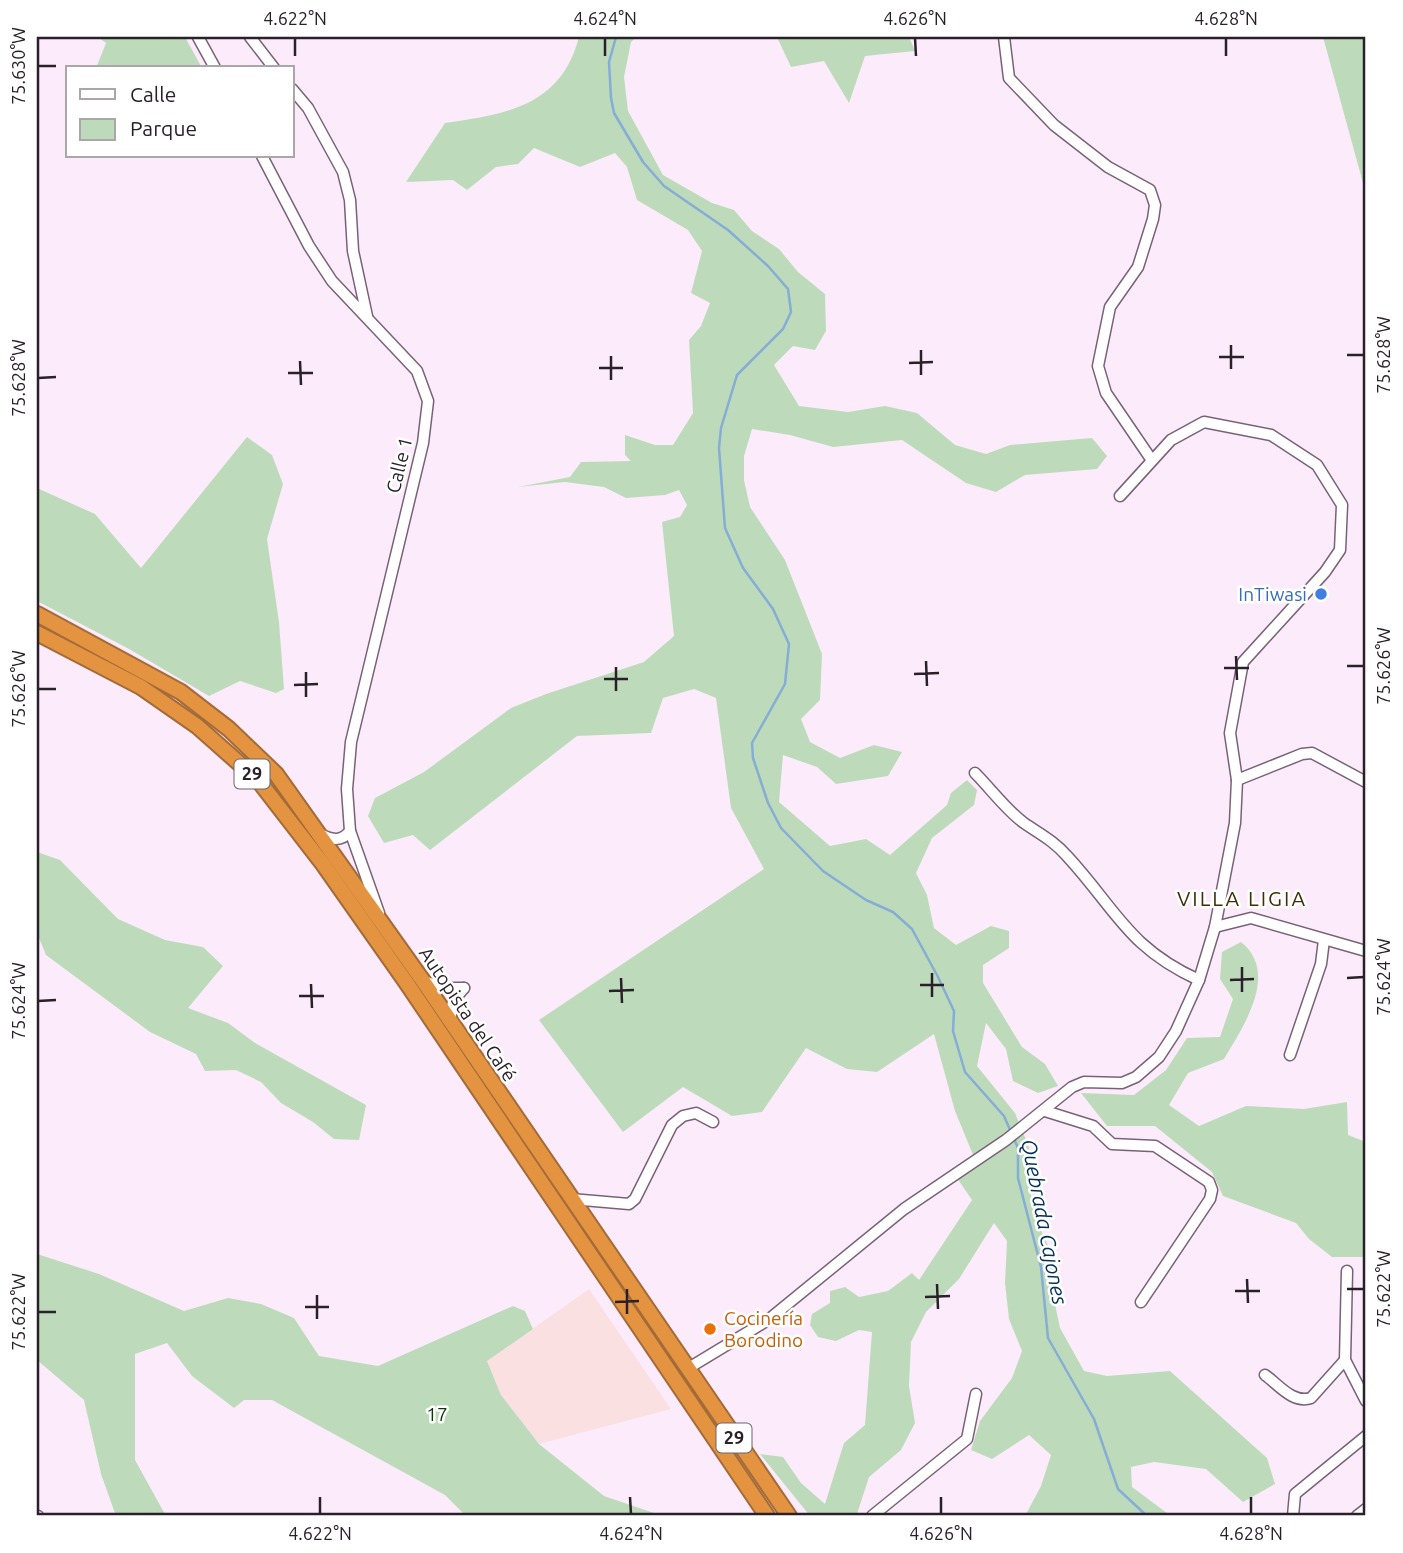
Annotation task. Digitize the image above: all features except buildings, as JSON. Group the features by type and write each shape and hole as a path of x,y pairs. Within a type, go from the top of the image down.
{"highway":[{"name":"Autopista del Café","path":"37,614 181,692 229,729 276,774 423,981 789,1516"},
{"name":"Autopista del Café","path":"37,633 141,687 197,726 258,780 406,982 767,1516"}],"street":[{"path":"198,37 214,66"},
{"path":"250,37 272,66"},
{"path":"1003,37 1009,78 1054,125 1108,167 1150,190 1155,205 1153,219 1138,267 1110,307 1098,366 1106,393 1151,459"},
{"path":"294,91 308,108 343,172 350,200 353,250 368,316"},
{"name":"Calle 1","path":"263,158 320,265 346,298 368,316 418,371 428,401 427,418 351,742 347,789 350,831 383,924"},
{"path":"687,1369 768,1320 904,1209 1006,1140 1072,1087 1084,1082 1122,1083 1136,1077 1165,1048 1199,980 1216,927 1235,822 1237,780 1230,733 1243,662 1325,572 1340,550 1342,505 1317,465 1271,435 1204,422 1171,440 1120,496"},
{"path":"1237,780 1312,753 1366,782"},
{"path":"975,773 1023,822 1051,839 1128,933 1171,967 1199,980"},
{"path":"316,831 330,839 338,839 350,831"},
{"path":"1216,927 1251,918 1366,951"},
{"path":"1290,1055 1321,964 1324,940"},
{"path":"423,981 442,988 464,988 453,1001 450,1021"},
{"path":"1045,1111 1086,1122 1112,1144 1155,1146 1209,1182 1212,1190 1209,1199 1141,1302"},
{"path":"571,1199 629,1204 635,1199 672,1125 683,1116 696,1113 713,1122"},
{"path":"1348,1271 1345,1360 1366,1401"},
{"path":"1265,1375 1293,1397 1303,1400 1311,1398 1345,1360"},
{"path":"872,1516 967,1439 976,1394"},
{"path":"1293,1516 1295,1494 1366,1436"},
{"path":"1357,1516 1366,1509"}],"shaded area":[{"path":"589,1289 671,1409 539,1444 501,1395 487,1361"}],"green space":[{"path":"98,37 185,37 201,66 97,66 106,43"},
{"path":"579,37 636,37 631,42 624,77 628,111 663,175 712,203 734,210 752,231 779,249 798,272 825,294 826,331 815,350 793,346 774,365 799,406 848,412 885,406 917,413 955,445 986,454 1010,445 1092,438 1107,456 1097,469 1025,475 996,492 966,483 902,440 833,447 790,435 752,429 744,456 744,480 750,507 785,560 822,654 820,700 801,719 810,742 840,758 874,745 902,752 888,776 836,784 817,767 783,755 779,802 830,846 866,839 890,855 947,805 951,793 967,780 977,790 974,805 932,838 916,873 927,895 934,928 956,945 991,926 1009,931 1009,948 983,965 983,983 1022,1047 1045,1064 1058,1086 1038,1093 1013,1081 1006,1049 986,1023 977,1066 1015,1113 1027,1142 1033,1161 1030,1191 1038,1224 1053,1256 1052,1290 1060,1328 1084,1371 1107,1376 1170,1371 1267,1458 1275,1484 1243,1502 1206,1469 1154,1462 1131,1467 1132,1487 1171,1516 1025,1516 1041,1486 1051,1455 1029,1435 992,1459 971,1450 980,1421 1012,1378 1022,1351 1009,1319 1005,1283 1007,1241 994,1223 959,1279 926,1312 911,1342 909,1386 915,1423 901,1450 869,1477 857,1514 810,1516 760,1454 783,1457 801,1483 825,1504 844,1443 865,1425 872,1332 859,1330 836,1341 818,1337 810,1325 812,1314 830,1303 830,1291 845,1287 859,1297 888,1291 912,1273 919,1280 972,1200 957,1178 978,1167 955,1111 934,1034 877,1072 847,1069 806,1048 762,1112 732,1116 683,1087 623,1132 539,1020 764,869 731,808 716,698 694,689 663,698 651,733 577,736 430,850 413,835 384,843 368,816 375,798 424,772 511,708 644,662 674,636 662,522 680,517 687,505 679,490 665,495 626,498 604,487 565,482 518,487 570,477 581,462 631,461 625,455 625,435 655,445 673,445 693,413 689,340 701,326 710,303 691,293 702,251 688,230 637,200 627,167 615,153 580,167 534,148 518,164 496,167 467,190 453,180 406,182 445,123 510,110 545,92 571,60"},
{"path":"777,37 909,37 915,51 865,56 849,103 824,61 791,67"},
{"path":"1323,37 1366,37 1366,194"},
{"path":"247,437 272,455 283,484 267,539 279,622 284,689 276,693 240,681 209,696 129,649 37,601 37,488 95,514 141,568"},
{"path":"37,852 60,860 118,919 165,940 203,947 223,966 188,1008 228,1023 255,1043 366,1105 359,1140 334,1139 313,1122 281,1103 261,1082 236,1070 205,1071 196,1054 150,1032 46,955 37,933"},
{"path":"1241,942 1252,955 1257,969 1258,984 1248,1016 1224,1059 1188,1073 1169,1105 1199,1126 1246,1106 1304,1109 1347,1102 1348,1135 1366,1142 1366,1257 1332,1257 1309,1239 1296,1223 1223,1196 1212,1172 1155,1126 1107,1126 1081,1093 1134,1095 1166,1070 1187,1038 1220,1037 1233,999 1220,979 1222,952"},
{"name":"17","path":"37,1254 99,1274 184,1311 228,1298 261,1304 294,1318 319,1356 378,1366 513,1306 525,1311 533,1329 487,1361 501,1395 539,1444 604,1496 654,1513 715,1516 466,1516 445,1495 272,1400 244,1400 234,1408 192,1376 167,1343 135,1354 135,1460 166,1516 116,1516 101,1474 84,1400 37,1360"}],"waterway":[{"name":"Quebrada Cajones","path":"616,37 609,62 614,113 643,162 664,186 728,230 768,266 788,289 791,312 783,329 737,375 721,428 719,448 725,528 743,568 773,609 789,644 785,684 752,743 753,758 768,803 781,828 823,871 866,900 893,912 912,929 938,977 954,1011 953,1031 965,1072 1004,1116 1018,1148 1018,1178 1041,1267 1048,1338 1094,1419 1118,1489 1147,1516"}],"place":[{"name":"InTiwasi","path":"1321,594"},
{"name":"Cocinería Borodino","path":"710,1329"}],"district":[{"name":"VILLA LIGIA","path":"1242,899"}]}
